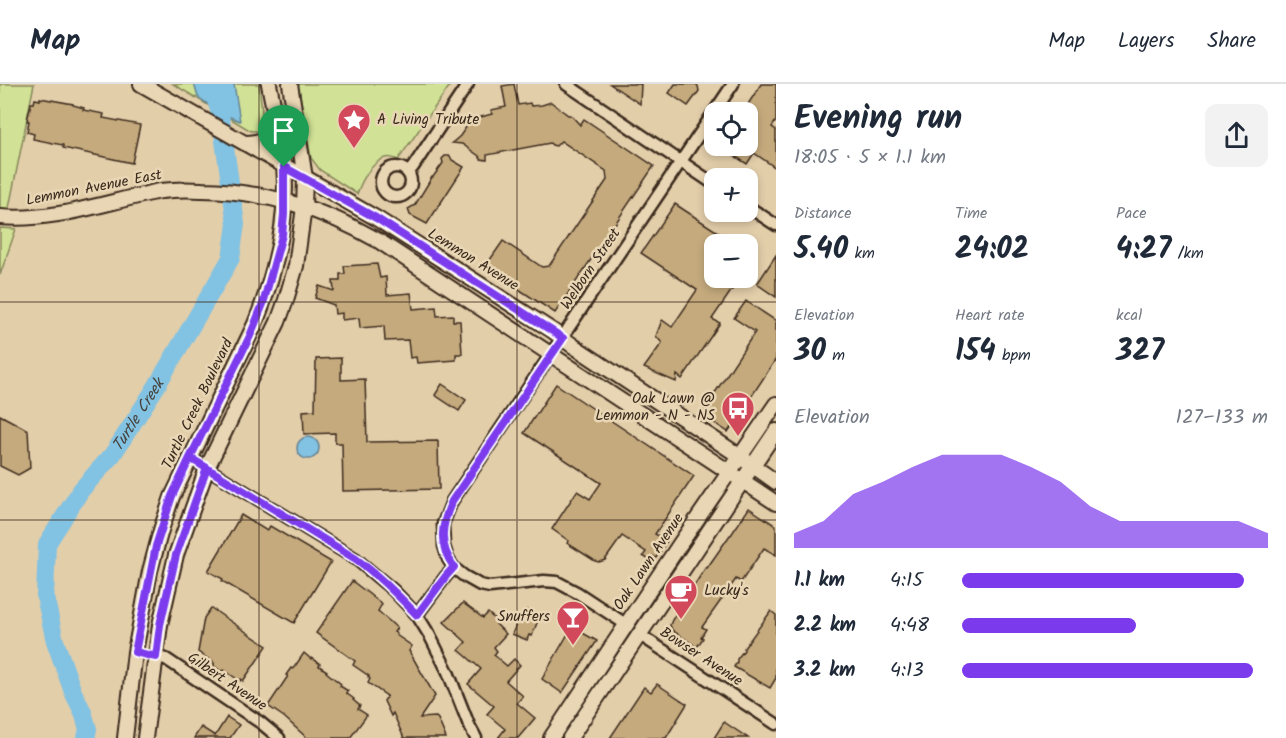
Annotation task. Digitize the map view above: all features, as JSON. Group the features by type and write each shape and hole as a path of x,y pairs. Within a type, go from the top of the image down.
{"main road":[{"name":"Lemmon Avenue","path":"141,84 253,145 284,167 376,218 563,338 776,482"},
{"name":"Turtle Creek Boulevard","path":"125,738 135,652 156,546 172,496 263,304 282,235 284,167 269,84"},
{"path":"145,738 160,625 176,555 207,468 282,311 301,241 305,178 290,84"},
{"path":"253,145 267,138 277,126"},
{"name":"Lemmon Avenue East","path":"0,217 47,216 165,190 215,190 284,201"},
{"path":"284,201 332,216 379,241 776,503"},
{"path":"244,348 262,356"},
{"name":"Oak Lawn Avenue","path":"551,738 776,404"},
{"path":"570,738 776,431"},
{"path":"627,625 640,634"},
{"path":"135,652 156,657"}],"street":[{"path":"408,173 468,84"},
{"path":"566,84 704,177"},
{"name":"Welborn Street","path":"454,567 448,559 442,535 443,524 452,501 733,84"},
{"path":"758,213 776,225"},
{"path":"190,458 356,559 393,590 417,615 448,672 476,738"},
{"path":"417,615 454,567 471,581 490,587 544,581 557,582 627,625"},
{"name":"Bowser Avenue","path":"640,634 776,724"},
{"name":"Gilbert Avenue","path":"156,657 166,659 261,723 279,738"}],"green space":[{"path":"0,84 34,84 8,213 0,212"},
{"path":"173,84 259,84 262,127 258,131 251,131"},
{"path":"298,84 451,84 398,160 391,158 378,162 367,174 357,194 320,170 311,158"},
{"path":"0,228 16,229 0,275"}],"water":[{"path":"194,84 234,84 240,121 220,113 198,97"},
{"path":"304,437 312,437 319,444 319,452 312,459 304,459 297,452 297,444"}],"building":[{"path":"514,84 518,105 530,103 531,106 542,105 551,102 571,115 580,125 584,119 654,166 555,313 485,267 503,241 542,267 549,266 607,180 606,171 561,141 556,146 550,143 487,155 487,160 481,159 462,144 452,143 460,136 470,118 492,114 491,110 506,107 502,86"},
{"path":"610,84 641,84 640,104"},
{"path":"675,84 696,84 698,86 699,91 688,106 669,93"},
{"path":"761,84 776,84 776,121 772,127 776,130 776,168 758,156 758,102 749,102"},
{"path":"40,98 73,104 84,108 83,110 104,114 103,118 140,125 132,163 33,139 34,134 27,132 29,121 27,121 31,103"},
{"path":"450,156 452,160 464,167 427,224 410,215 408,209 415,205 443,163 442,159"},
{"path":"735,156 752,156 747,164"},
{"path":"675,204 721,234 704,234 704,288 733,288 712,319 720,323 682,379 677,375 676,382 644,368 662,343 656,336 662,320 672,327 697,290 641,253"},
{"path":"776,255 776,297 758,282"},
{"path":"377,264 380,278 386,277 387,295 411,293 413,309 436,307 437,316 453,315 453,321 460,321 462,354 456,354 456,360 417,363 416,357 410,358 408,340 385,341 384,326 360,328 359,318 342,320 342,313 335,314 334,305 315,298 319,286 334,291 333,281 340,281 340,274 345,274 344,266"},
{"path":"746,301 776,321 776,359 728,432 701,414 755,332 734,318"},
{"path":"341,358 341,380 365,379 367,442 438,441 439,489 343,491 342,443 335,443 335,433 304,434 303,411 315,410 316,359"},
{"path":"442,384 466,400 459,411 435,395"},
{"path":"556,384 694,476 655,534 667,541 656,558 653,556 651,561 643,556 646,552 622,536 605,560 595,561 567,543 569,541 552,529 577,491 590,499 601,483 524,433"},
{"path":"0,415 28,430 30,468 18,475 0,466"},
{"path":"749,508 776,526 776,555 764,548 741,582 736,579 702,627 706,629 697,647 672,630 670,625 706,567"},
{"path":"241,515 267,531 270,526 331,562 294,623 208,571"},
{"path":"352,581 382,604 378,611 397,628 394,632 396,635 412,646 409,651 435,696 420,718 436,717 446,738 404,738 393,713 391,716 384,701 387,696 368,683 369,676 353,665 355,661 316,633"},
{"path":"463,603 483,618 488,613 498,622 496,624 506,634 494,647 497,651 494,655 507,666 514,659 520,665 506,681 523,696 517,703 535,718 518,738 498,738 505,729 487,714 494,706 468,684 481,669 459,650 466,642 444,622"},
{"path":"211,608 267,646 243,681 224,670 221,671 198,652 204,618"},
{"path":"527,610 540,615 532,636 529,635 527,640 512,634 520,616 524,617"},
{"path":"771,611 776,615 776,678 770,688 734,667 744,648"},
{"path":"572,627 597,641 562,693 542,679"},
{"path":"304,653 320,664 319,666 341,684 340,686 348,691 346,693 360,706 358,709 367,715 350,738 307,738 268,706 288,676 286,675"},
{"path":"657,684 687,704 666,738 610,738 644,687 651,692"},
{"path":"227,717 239,725 230,738 194,738 201,727 215,736"},
{"path":"724,722 748,738 714,738"}],"waterway":[{"name":"Turtle Creek","path":"86,738 88,729 55,641 45,596 47,544 81,490 113,454 156,387 231,258 236,224 220,113 211,84"}],"place":[{"name":"A Living Tribute","path":"354,149"},
{"name":"Oak Lawn @ Lemmon - N - NS","path":"738,437"},
{"name":"Lucky's","path":"681,620"},
{"name":"Snuffers","path":"573,646"}],"route":[{"path":"284,167 284,224 263,304 250,336 190,458 207,468 190,516 176,555 168,584 156,657 135,652 156,546 172,496 190,458 356,559 393,590 417,615 454,567 448,559 442,535 443,524 452,501 563,338 376,218 284,167"}]}
